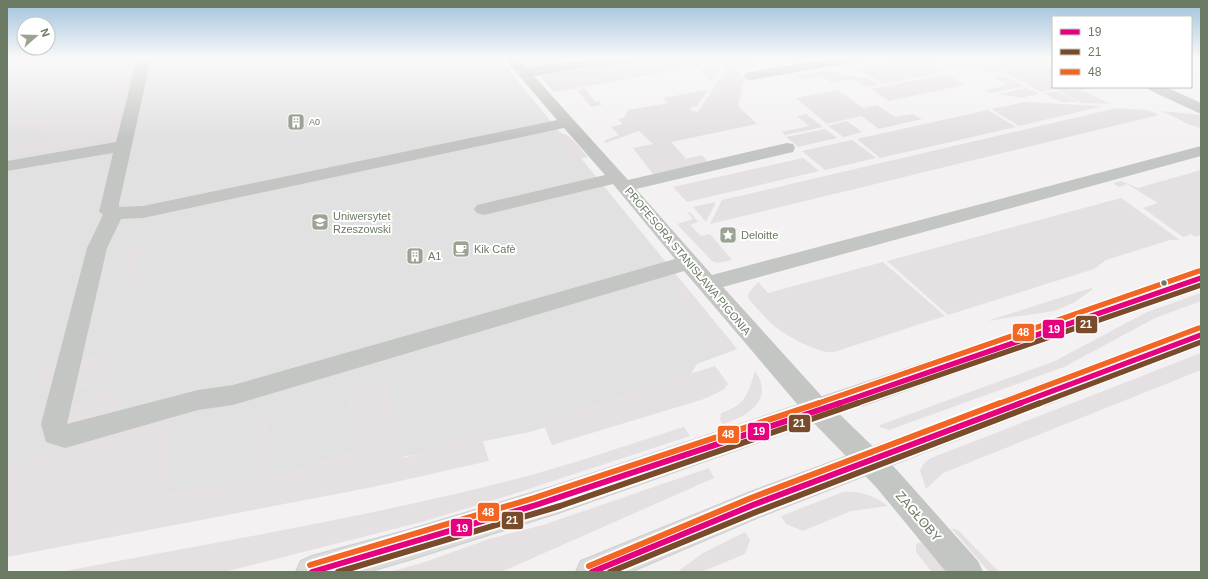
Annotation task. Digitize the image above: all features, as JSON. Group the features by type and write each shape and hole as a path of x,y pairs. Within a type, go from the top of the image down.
{"main road":[{"path":"312,572 412,544 558,499 1201,278"},
{"path":"592,572 753,505 1201,335"}],"street":[{"path":"138,85 110,204 109,211 114,213 143,212 568,122"},
{"name":"PROFESORA STANISŁAWA PIGONIA","path":"535,85 818,410 870,461"},
{"path":"1156,88 1201,109"},
{"path":"7,166 123,146"},
{"path":"484,209 787,148"},
{"path":"708,284 1201,151"},
{"path":"114,213 97,248 54,424 56,434 60,436 65,436 198,400 233,395 689,262"},
{"name":"ZAGŁOBY","path":"870,461 922,518 967,572"}],"shaded area":[{"name":"Uniwersytet Rzeszowski","path":"7,85 521,85 737,349 697,364 684,386 530,432 7,534"},
{"path":"113,85 127,85 124,97 109,99"},
{"path":"548,85 593,85 554,92"},
{"path":"551,85 573,85 555,88"},
{"path":"573,85 592,85 575,88"},
{"path":"716,85 742,85 738,106 757,124 671,142 686,159 702,155 708,162 653,174 633,148 653,144 639,131 605,143 604,141 619,135 611,127 623,124 618,119 624,118 628,110 668,103 664,98 709,89 696,107 693,106 690,110 698,112"},
{"path":"863,85 878,85 866,87"},
{"path":"891,85 965,85 889,101 871,89"},
{"path":"1008,85 1024,86 991,93 986,90"},
{"path":"1028,85 1052,85 1052,88 1089,88 1082,90 1111,104 1082,103 1054,89 1041,92"},
{"path":"34,87 22,113 7,115 7,91"},
{"path":"584,88 595,102 599,101 602,105 591,107 577,90"},
{"path":"1026,88 1039,94 1021,98 998,94"},
{"path":"837,90 863,108 877,105 895,117 913,114 922,119 879,129 861,116 827,124 796,98"},
{"path":"1056,91 1078,102 1060,102 1044,93"},
{"path":"124,99 123,102 55,113 56,110"},
{"path":"1025,102 1103,106 1019,126 991,109"},
{"path":"123,105 114,139 7,157 8,146 41,140 47,126 16,131 13,129 7,129 9,123"},
{"path":"1117,108 1148,110 1159,115 710,224 722,200"},
{"path":"988,110 1016,127 880,158 857,139"},
{"path":"1162,111 1201,115 1201,128 1188,124"},
{"path":"806,114 823,127 785,135 782,132 809,126 797,116"},
{"path":"847,121 862,132 844,137 828,126"},
{"path":"825,129 837,138 798,147 786,137"},
{"path":"553,132 559,132 569,137 588,157 574,160"},
{"path":"852,140 876,158 825,170 802,151"},
{"path":"803,158 819,171 687,202 673,187"},
{"path":"1201,170 1201,235 1195,237 1191,234 1183,237 1143,208 1158,203 1127,184 1119,187 1113,183 1121,181 1138,188"},
{"path":"1121,198 1180,240 1170,240 1106,260 1094,269 948,315 887,261"},
{"path":"716,202 706,222 693,207"},
{"path":"690,212 698,222 690,225 701,236 710,234 732,260 717,263 712,261 677,224 693,219 688,213"},
{"path":"141,248 136,281 121,284 126,251"},
{"path":"883,262 945,316 834,352 828,352 802,343 778,329 766,319 748,298 749,293 758,282 768,293"},
{"path":"669,282 680,284 686,288 737,349 722,354"},
{"path":"1091,288 1093,289 1073,303 1054,311 987,321"},
{"path":"1201,293 1201,301 1155,318 1064,367 889,430 880,427 880,425 1055,361 1147,312"},
{"path":"113,350 118,379 73,391 80,359"},
{"path":"1201,353 1201,370 943,473 926,489 920,470 925,462 931,458"},
{"path":"63,363 54,397 47,397 36,370"},
{"path":"715,366 728,384 723,390 704,399 552,445 542,421"},
{"path":"755,371 760,381 762,390 756,405 741,416 723,424 720,420 721,413 736,406 745,398"},
{"path":"386,380 404,458 480,432 489,461 373,487 7,557 7,465 170,416 166,493 226,484 255,475 253,421 268,417 272,477 356,449 346,392"},
{"path":"118,390 123,418 65,428 70,404"},
{"path":"684,427 690,436 504,497 425,521 224,572 60,572 296,528 473,490 550,470"},
{"path":"709,468 714,478 501,572 389,572 422,563 489,539 543,525"},
{"path":"843,492 856,492 867,495 878,499 888,506 851,511 803,531 786,524 781,516"},
{"path":"951,528 958,530 999,572 989,572"},
{"path":"745,532 750,540 745,554 701,572 677,572 703,553"},
{"path":"921,542 946,572 932,572 916,552 916,544"}],"transit line":[{"name":"48","path":"310,565 534,498 645,462 867,387 1199,271"},
{"name":"19","path":"312,572 536,505 647,469 1201,278"},
{"name":"21","path":"338,572 560,506 1201,285"},
{"name":"48","path":"589,566 751,498 1199,328"},
{"name":"19","path":"592,572 753,505 1201,335"},
{"name":"21","path":"610,572 756,512 1201,342"}],"place":[{"name":"A0","path":"296,122"},
{"name":"Uniwersytet Rzeszowski","path":"320,222"},
{"name":"Deloitte","path":"728,235"},
{"name":"Kik Cafè","path":"461,249"},
{"name":"A1","path":"415,256"}]}
